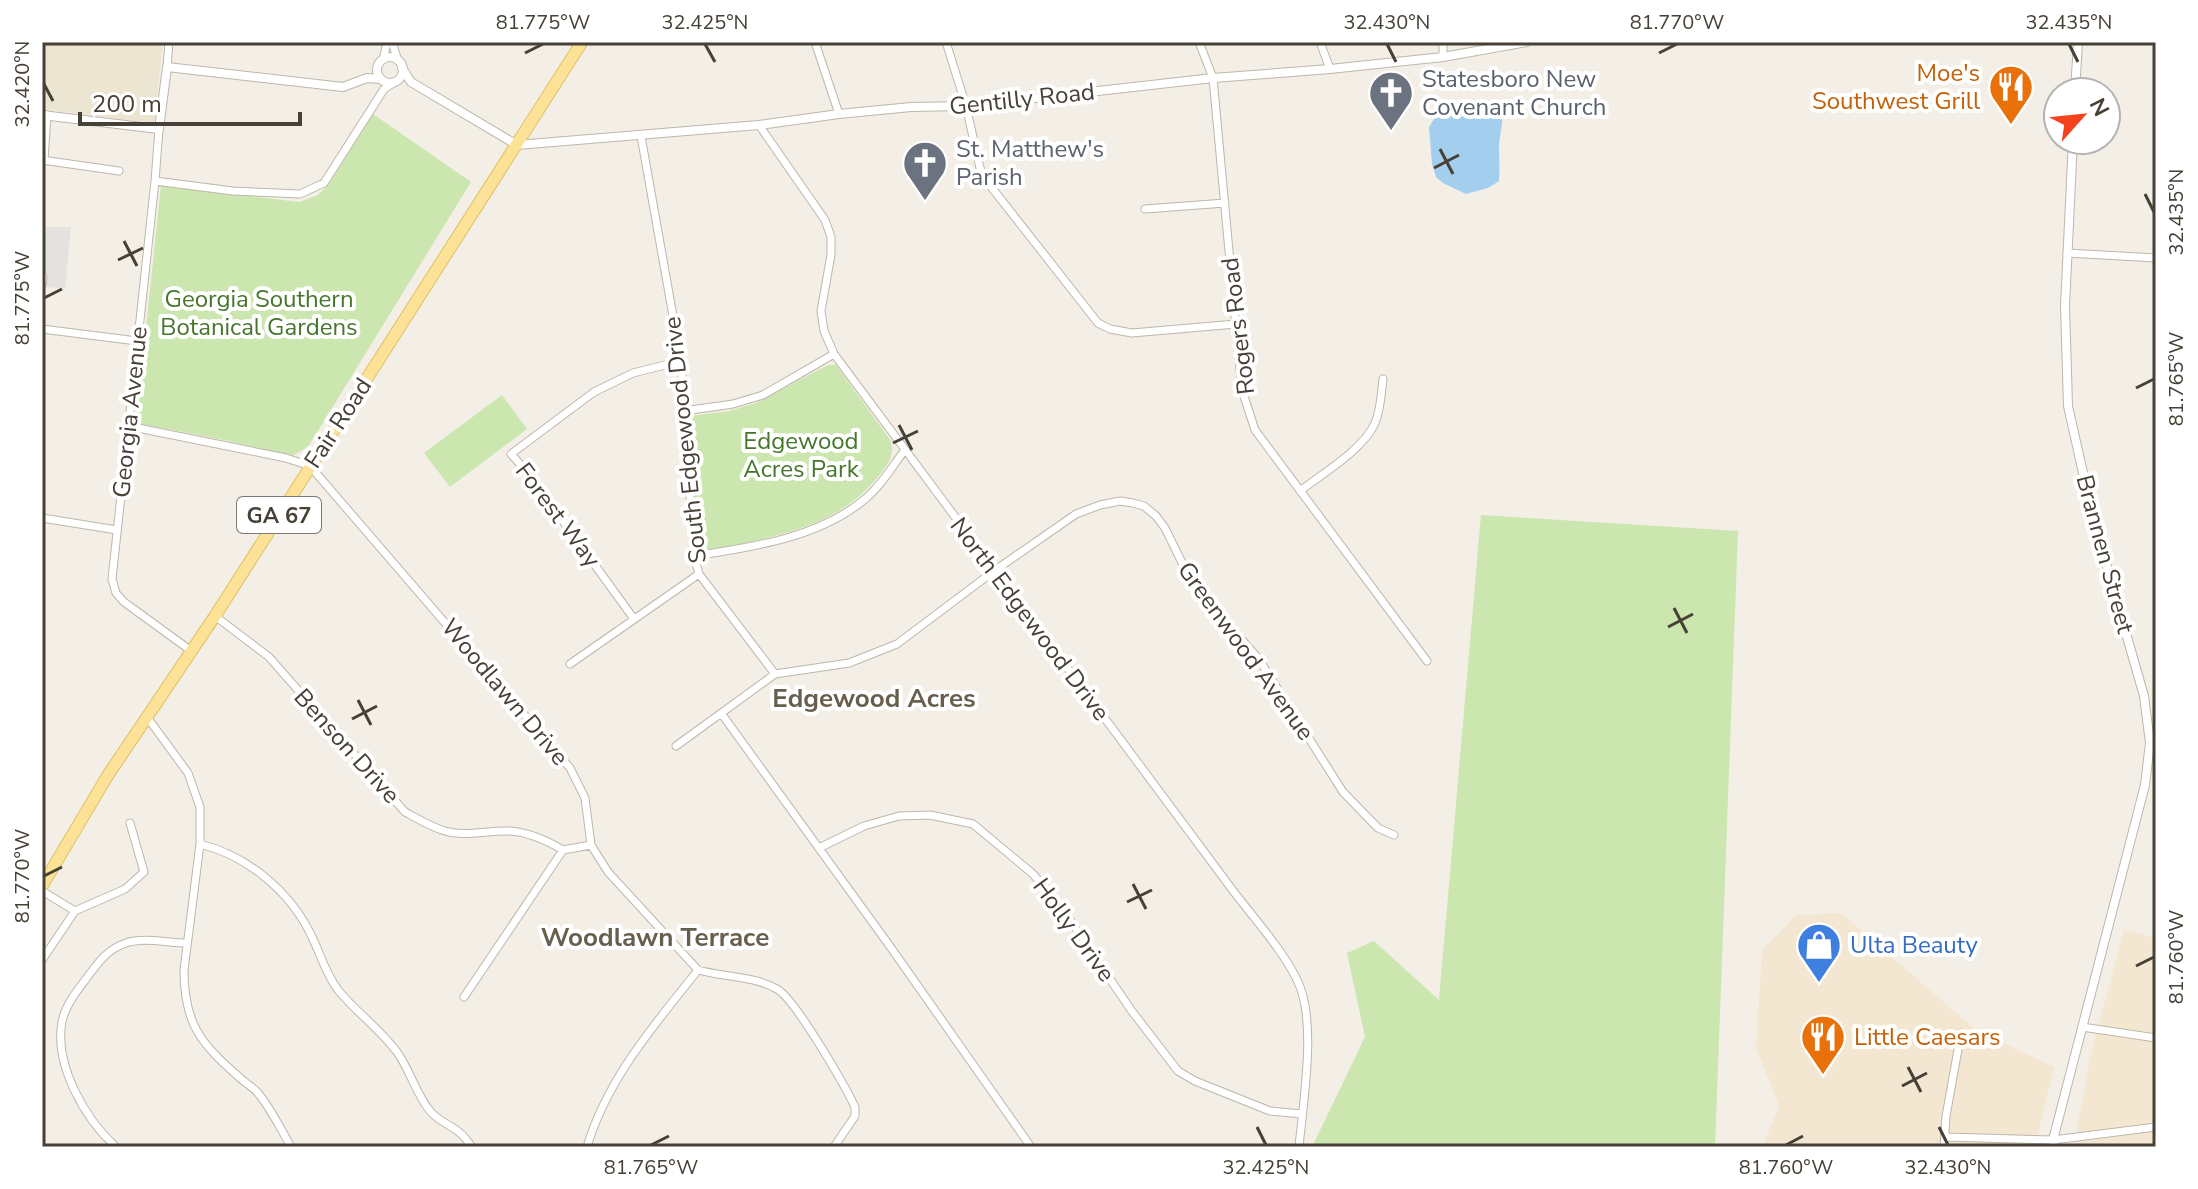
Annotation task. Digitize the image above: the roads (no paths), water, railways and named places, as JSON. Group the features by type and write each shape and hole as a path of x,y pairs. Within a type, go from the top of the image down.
{"main road":[{"name":"Fair Road","path":"42,888 108,775 215,616 579,43"}],"street":[{"name":"Georgia Avenue","path":"169,42 112,579 116,593 124,602 190,650"},
{"path":"382,83 378,73 390,42"},
{"path":"390,42 411,82"},
{"path":"815,42 839,114"},
{"path":"946,42 966,106 980,168 992,188 1098,323 1132,333 1236,324"},
{"name":"Rogers Road","path":"1199,42 1213,78 1243,393 1255,430 1427,661"},
{"path":"1320,42 1330,69"},
{"path":"1443,42 1443,57"},
{"name":"Gentilly Road","path":"517,145 759,125 911,107 966,106 1213,78 1330,69 1443,57 1527,42"},
{"path":"2076,76 2078,42"},
{"path":"167,67 343,87 367,78 381,62 391,58 400,64"},
{"path":"397,81 401,76 400,64"},
{"path":"367,78 382,83 411,82 517,145"},
{"path":"155,181 233,191 300,194 312,190 324,183 382,83"},
{"path":"119,171 43,160 44,115 159,129"},
{"name":"North Edgewood Drive","path":"759,125 825,220 831,237 831,255 821,311 824,331 834,354 1298,982 1307,1022 1302,1114"},
{"name":"South Edgewood Drive","path":"641,136 681,361 694,556 699,574 775,674"},
{"name":"Brannen Street","path":"2054,1144 2145,785 2150,743 2144,696 2094,522 2068,406 2065,306 2072,156"},
{"path":"1145,209 1225,203"},
{"path":"2067,253 2156,258"},
{"path":"42,285 43,277"},
{"path":"42,329 137,341"},
{"path":"684,411 733,404 763,395 834,354"},
{"name":"Forest Way","path":"634,619 511,454 594,392 633,373 681,361"},
{"path":"1300,491 1358,445 1374,425 1380,407 1383,379"},
{"path":"128,426 286,458 310,466"},
{"path":"694,556 783,539 847,513 867,498 904,451"},
{"name":"Woodlawn Drive","path":"310,466 570,768 585,798 591,845 608,872 698,970"},
{"name":"Greenwood Avenue","path":"676,746 775,674 849,663 897,644 1076,514 1120,501 1144,506 1156,516 1188,575 1258,658 1343,792 1378,828 1394,835"},
{"path":"42,518 117,530"},
{"path":"570,664 699,574"},
{"name":"Benson Drive","path":"215,616 269,657 405,812 448,832 508,831 530,834 563,850"},
{"path":"721,713 1031,1147"},
{"path":"147,717 188,773 200,807 200,844 184,991 193,1026 216,1056 257,1092 291,1147"},
{"name":"Holly Drive","path":"819,848 864,826 899,816 930,815 973,824 1033,874 1064,911 1131,1010 1178,1071 1270,1111 1302,1114"},
{"path":"42,960 75,911 125,889 144,872 130,823"},
{"path":"200,844 216,848 243,862 271,880 284,894 307,927 321,963 337,989 399,1055 432,1114 461,1133 472,1147"},
{"path":"464,997 563,850 591,845"},
{"path":"42,888 75,911"},
{"path":"116,1147 96,1126 70,1078 63,1056 62,1018 70,1000 95,965 115,948 142,940 187,943"},
{"path":"587,1147 613,1085 646,1036 698,970 780,990 805,1023 855,1107 855,1116 834,1147"},
{"path":"2082,1027 2156,1038"},
{"path":"1944,1147 1946,1116 1961,1033"},
{"path":"1299,1147 1302,1114"},
{"path":"1945,1137 2054,1144 2156,1127"}],"water":[{"path":"1484,99 1497,104 1502,115 1499,181 1488,188 1466,194 1436,177 1429,127 1443,105"}],"place":[{"name":"Moe's Southwest Grill","path":"2011,126"},
{"name":"Statesboro New Covenant Church","path":"1391,132"},
{"name":"St. Matthew's Parish","path":"925,202"},
{"name":"Ulta Beauty","path":"1819,984"},
{"name":"Little Caesars","path":"1823,1076"}],"district":[{"name":"Edgewood Acres","path":"874,698"},
{"name":"Woodlawn Terrace","path":"655,937"}],"park label":[{"name":"Georgia Southern Botanical Gardens","path":"259,313"},
{"name":"Edgewood Acres Park","path":"801,455"}]}
